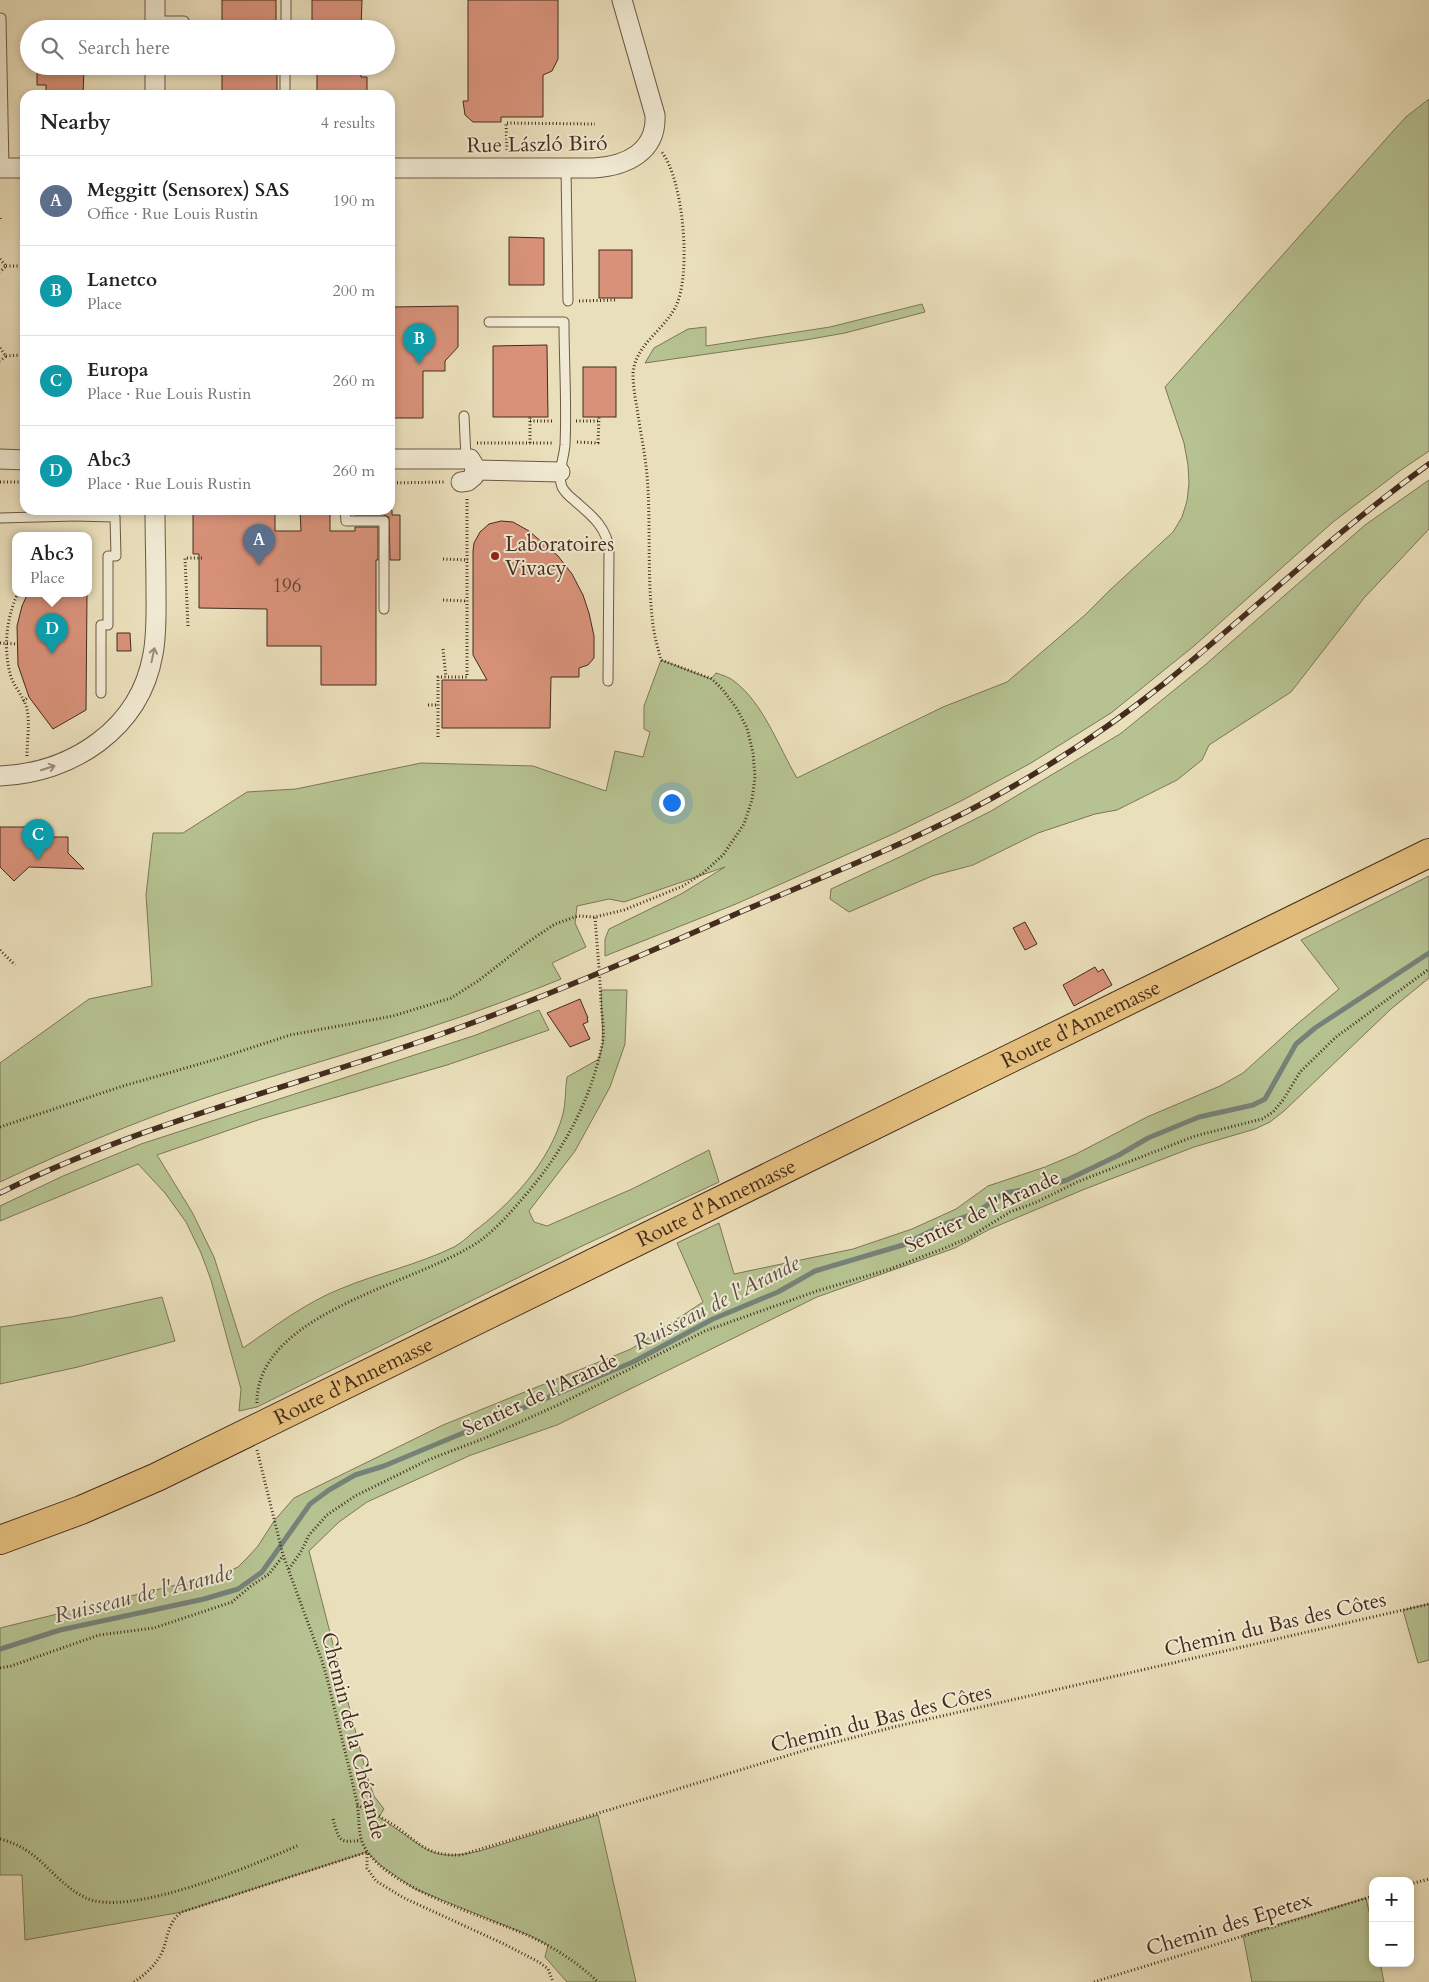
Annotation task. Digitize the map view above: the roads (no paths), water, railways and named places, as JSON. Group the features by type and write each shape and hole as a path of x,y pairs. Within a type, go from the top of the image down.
{"main road":[{"name":"Route d'Annemasse","path":"0,1540 81,1510 157,1477 1429,853"}],"street":[{"path":"155,0 155,20"},
{"name":"Rue László Biró","path":"395,168 594,168 621,164 642,151 654,133 655,123 652,100 622,0"},
{"path":"155,75 155,90"},
{"path":"2,168 20,168"},
{"path":"0,459 20,460"},
{"path":"395,460 467,467 560,472"},
{"path":"0,776 28,774 62,764 80,755 102,739 121,720 139,694 153,656 156,623 155,515"}],"lane":[{"path":"286,0 286,20"},
{"path":"1,18 2,168"},
{"path":"285,75 285,90"},
{"path":"566,168 568,301"},
{"path":"489,322 564,322 565,442 560,472 562,486 567,494 597,521 607,537 609,550 608,681"},
{"path":"464,416 467,467"},
{"path":"0,518 45,515"},
{"path":"95,515 115,517 116,556 108,556 108,625 101,625 101,693"},
{"path":"345,515 346,521 384,521 384,609"}],"waterway":[{"name":"Ruisseau de l'Arande","path":"0,1649 60,1630 204,1599 238,1589 262,1572 310,1504 355,1475 384,1466 633,1362 713,1319 778,1292 815,1271 903,1245 947,1223 976,1213 1004,1193 1047,1186 1067,1180 1119,1155 1148,1138 1199,1117 1253,1105 1265,1099 1296,1044 1315,1028 1429,953"}],"railway":[{"path":"0,1193 106,1147 161,1127 381,1055 553,992 858,862 968,811 1019,783 1070,751 1143,700 1199,655 1361,516 1429,464"}],"place":[{"name":"Lanetco","path":"419,364"},
{"name":"Laboratoires Vivacy","path":"495,556"},
{"name":"Meggitt (Sensorex) SAS","path":"259,565"},
{"name":"Abc3","path":"52,654"},
{"name":"Europa","path":"38,860"}]}
